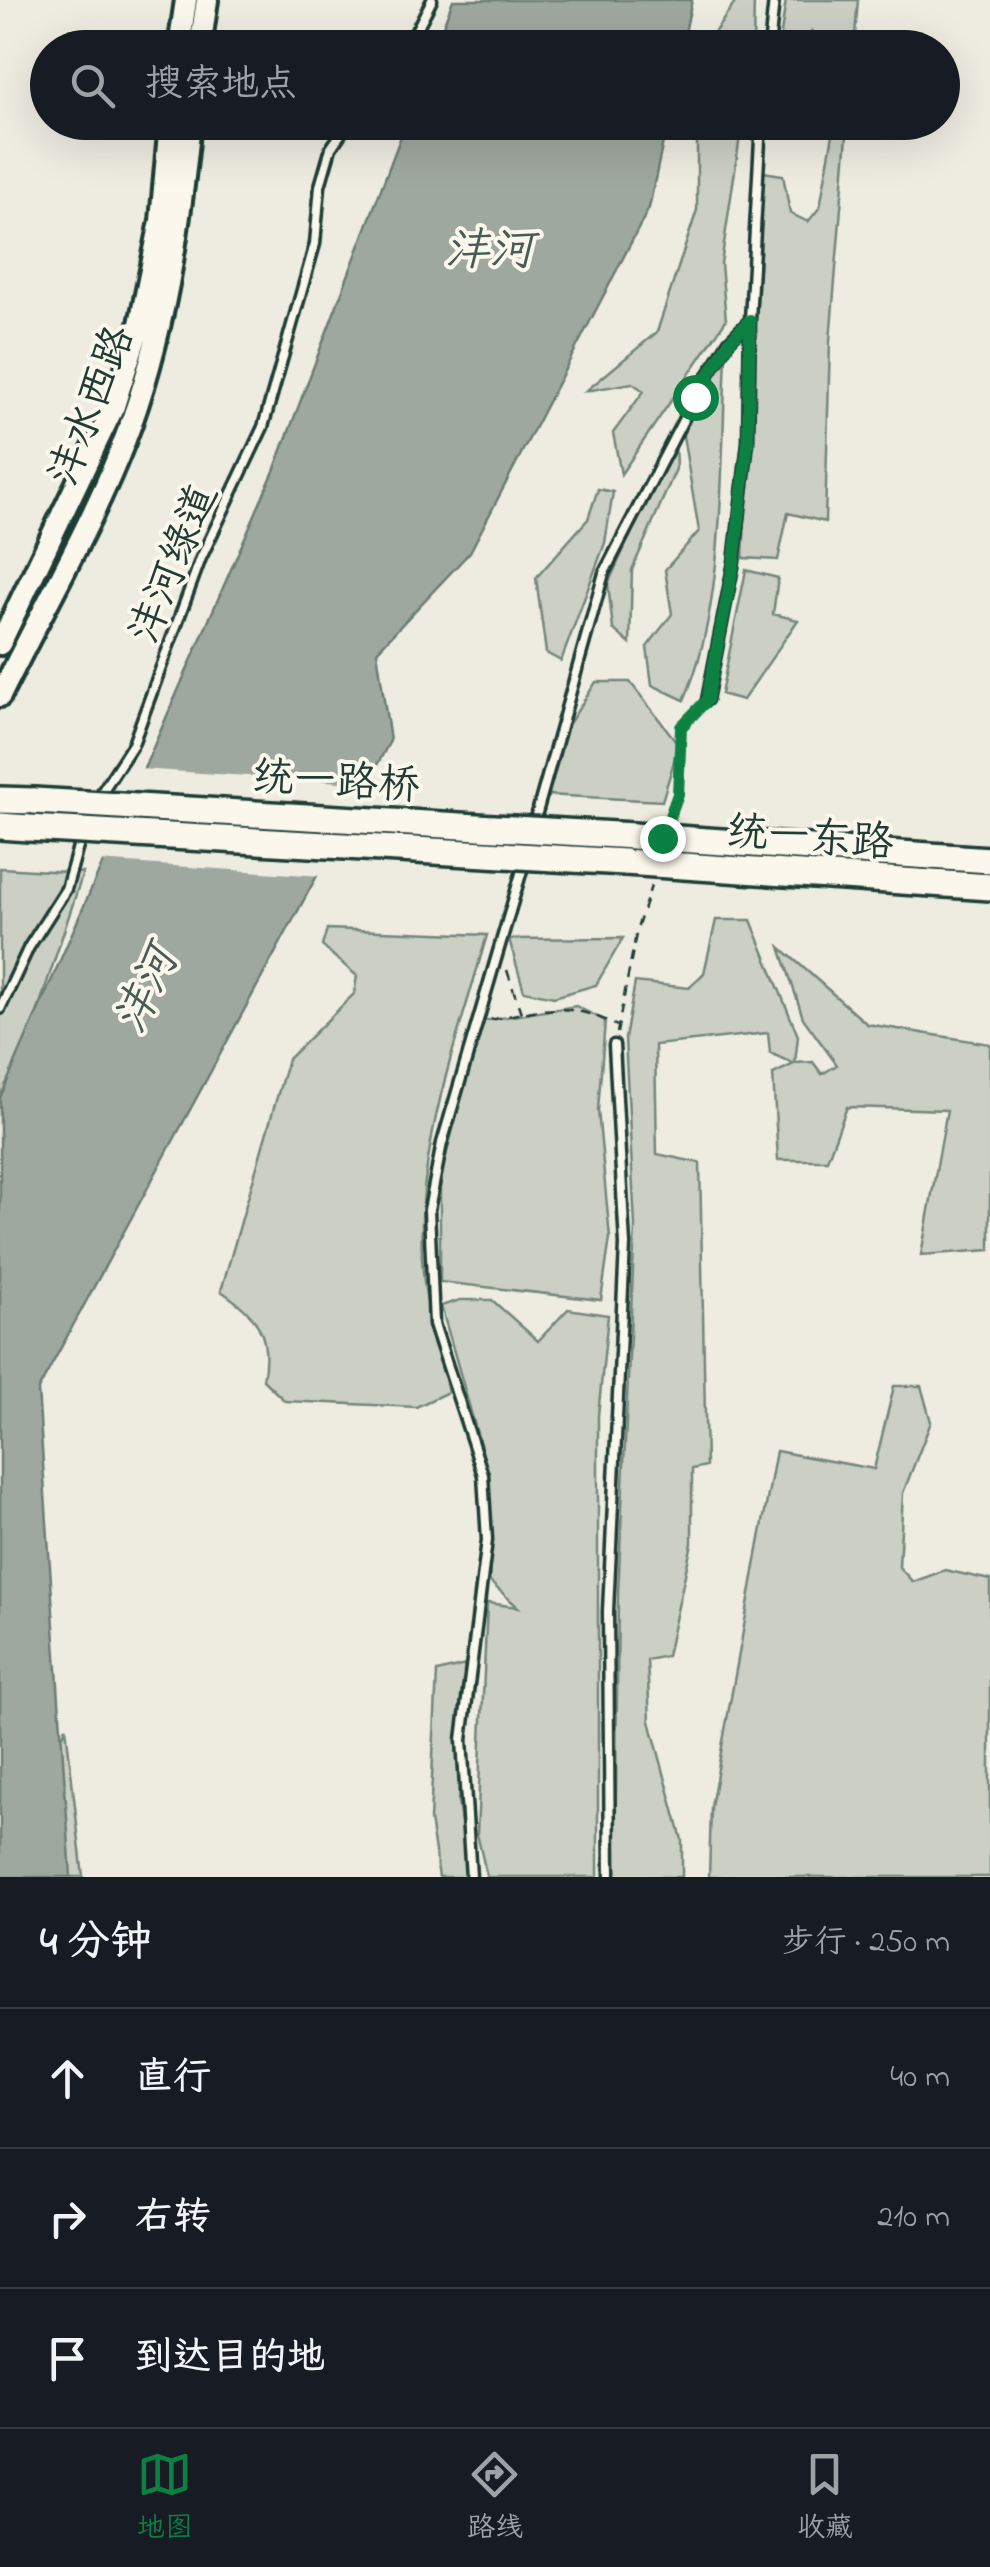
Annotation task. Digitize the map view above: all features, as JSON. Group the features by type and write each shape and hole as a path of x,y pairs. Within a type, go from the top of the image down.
{"main road":[{"name":"统一路桥","path":"0,800 633,836"},
{"name":"统一路桥","path":"0,826 625,862"},
{"name":"统一东路","path":"633,836 990,860"},
{"name":"统一东路","path":"625,862 990,887"}],"street":[{"path":"182,30 186,0"},
{"path":"203,30 207,0"},
{"name":"沣水西路","path":"0,644 114,406 162,221 169,140"},
{"name":"沣水西路","path":"0,696 123,444 150,367 180,228 188,140"}],"lane":[{"path":"417,30 432,0"},
{"path":"771,30 774,0"},
{"name":"沣河绿道","path":"0,1009 28,947 66,889 87,815 133,744 201,558 263,428 315,244 320,186 327,160 339,140"},
{"path":"707,700 734,562 748,442 760,140"},
{"path":"471,1877 462,1740 487,1540 484,1475 434,1324 428,1256 430,1210 442,1143 480,1023 604,574 695,397 730,341 750,320"},
{"path":"610,1877 608,1610 625,1245 614,1045"}],"path":[{"path":"662,838 678,794 681,727 707,700"},
{"path":"614,1045 636,928 659,864"},
{"path":"501,949 521,1013"},
{"path":"480,1023 521,1013 586,1009 618,1026"}],"shaded area":[{"path":"737,0 754,0 753,30 716,30"},
{"path":"786,0 858,0 855,30 782,30"},
{"path":"697,140 739,140 721,264 726,320 621,474 613,433 644,391 632,383 586,391 657,332 697,210"},
{"path":"832,140 847,140 830,341 825,522 788,513 778,560 743,558 763,172 783,175 790,213 808,222 820,207"},
{"path":"726,356 714,578 698,663 684,700 652,685 647,647 672,614 665,570 699,531 682,430"},
{"path":"675,436 676,469 632,570 630,644 613,629 608,584"},
{"path":"598,489 613,492 605,543 561,661 546,653 536,578 588,519"},
{"path":"746,570 778,578 773,614 798,620 743,700 721,694"},
{"path":"596,682 630,682 679,745 662,801 546,795 559,739"},
{"path":"0,868 83,873 0,1126"},
{"path":"716,920 751,920 798,1036 795,1063 813,1062 822,1074 837,1065 803,1018 780,947 867,1024 990,1044 990,1250 921,1255 947,1110 847,1107 827,1160 778,1160 773,1074 794,1064 770,1053 768,1033 655,1045 657,1154 700,1163 706,1466 692,1469 692,1543 667,1656 647,1660 650,1721 682,1840 682,1877 615,1877 618,1594 635,1226 625,1039 635,982 689,988 704,973"},
{"path":"327,929 487,935 450,1059 424,1185 423,1272 448,1392 416,1407 285,1401 263,1380 265,1350 259,1328 244,1309 221,1291 288,1059 354,994 357,976 322,946"},
{"path":"623,938 596,985 554,997 524,991 509,939"},
{"path":"576,1006 605,1021 598,1110 610,1238 601,1300 440,1282 440,1178 482,1021"},
{"path":"460,1300 492,1300 538,1341 568,1309 608,1315 598,1416 598,1877 487,1877 477,1834 487,1603 518,1607 490,1582 482,1451 441,1306"},
{"path":"894,1386 921,1386 931,1422 903,1493 899,1567 913,1582 945,1570 990,1580 990,1877 709,1877 711,1807 776,1451 874,1469"},
{"path":"465,1665 458,1802 469,1877 439,1877 430,1820 437,1672"},
{"path":"66,1727 83,1877 9,1877"}],"water":[{"path":"453,0 692,0 686,30 442,30"},
{"name":"沣河","path":"400,140 663,140 649,208 470,552 377,651 390,741 38,1390 71,1877 0,1877 0,1098 274,471"}],"pier":[{"path":"139,769 372,784 323,876 98,861"}],"route":[{"path":"662,838 678,794 681,727 707,700 734,562 748,442 750,320 730,341 695,397"}]}
